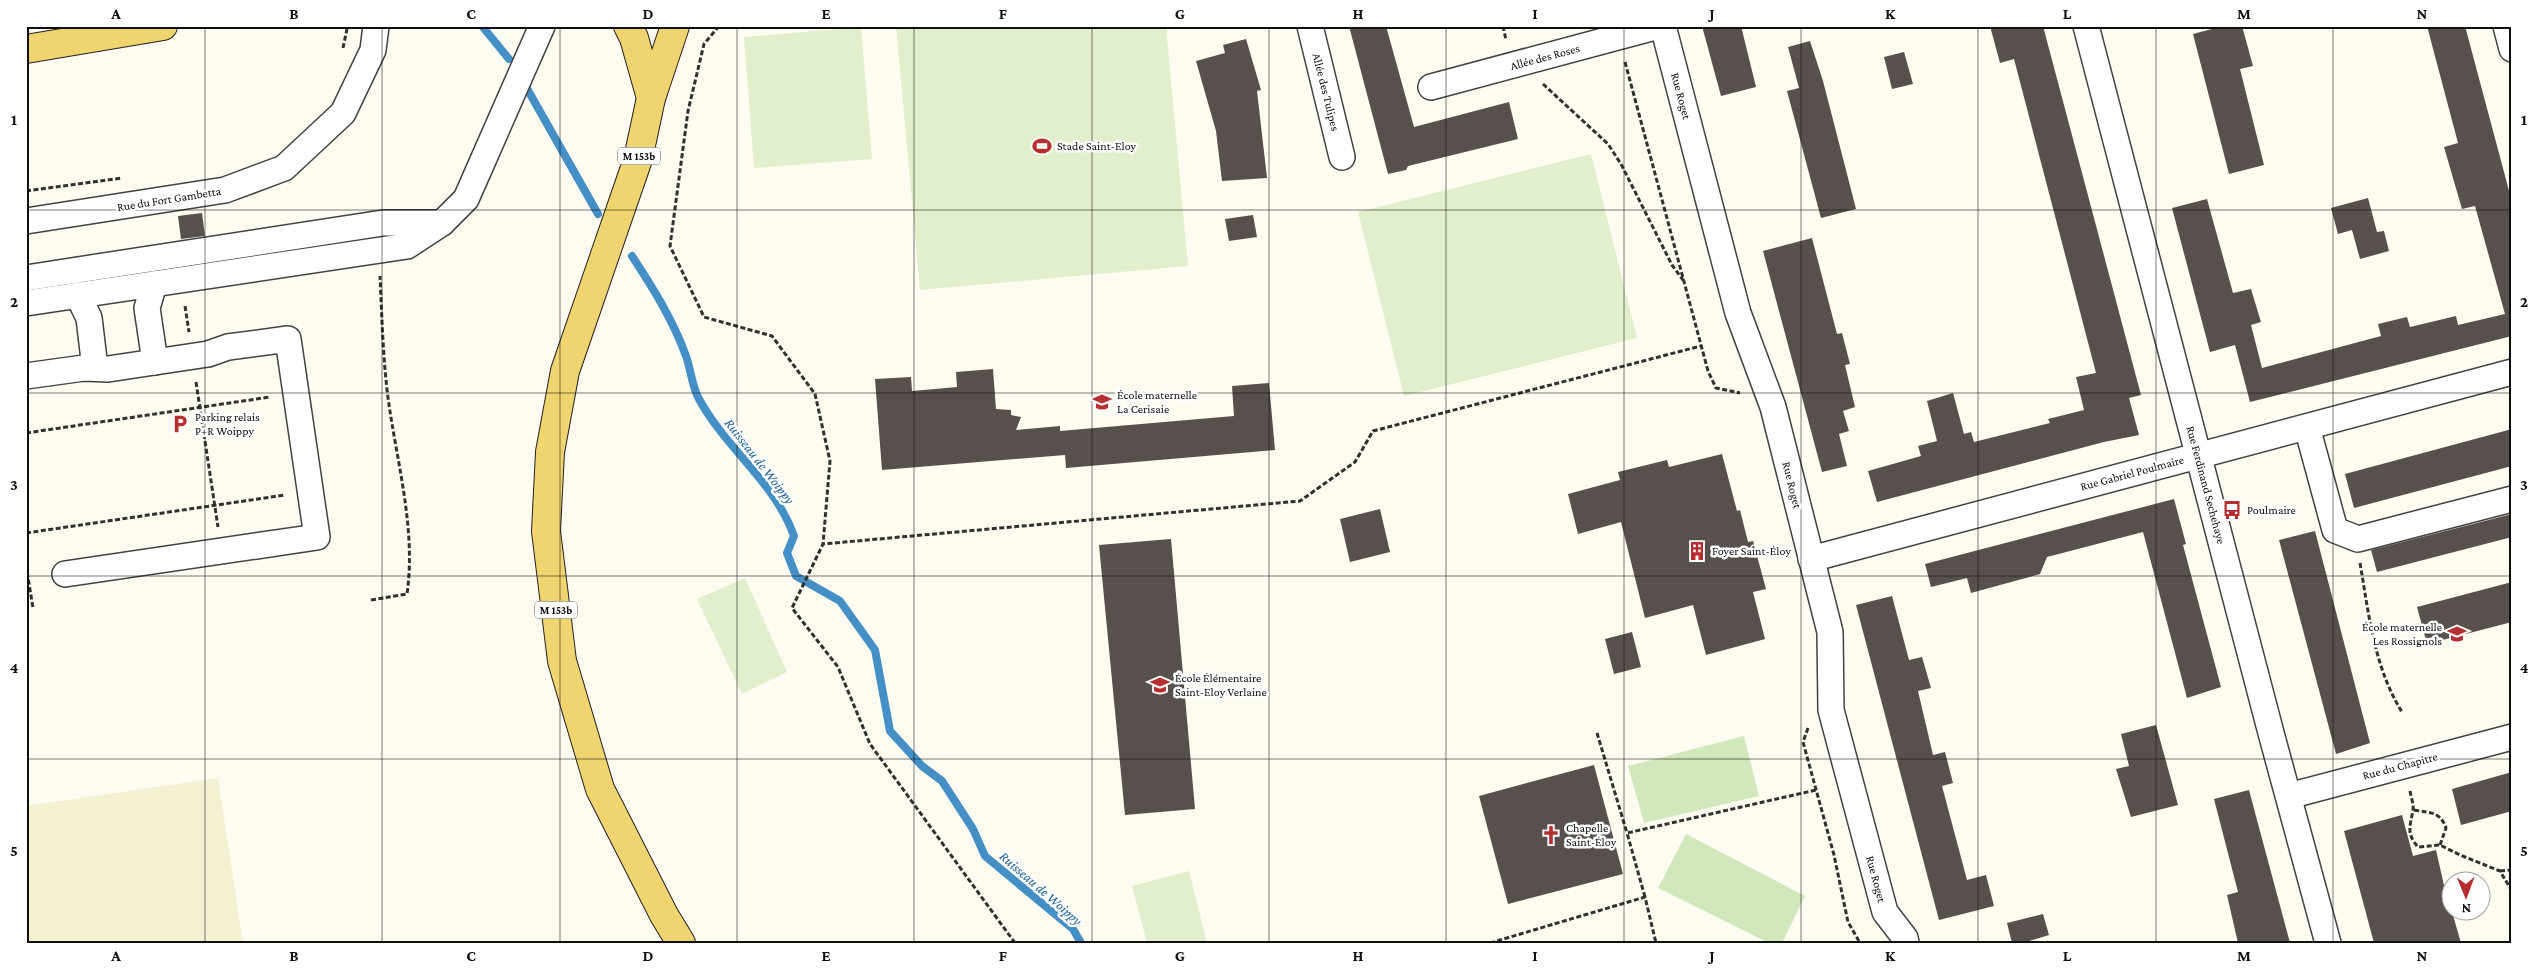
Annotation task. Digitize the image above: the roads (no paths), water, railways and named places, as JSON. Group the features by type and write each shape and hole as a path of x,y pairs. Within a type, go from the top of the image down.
{"main road":[{"path":"26,50 163,26"},
{"name":"M 153b","path":"628,26 634,38 651,98"},
{"name":"M 153b","path":"675,26 651,98 638,159 565,371 550,452 546,531 562,662 600,790 664,915 681,943"}],"street":[{"name":"Rue du Fort Gambetta","path":"26,221 225,190 284,168 343,113 373,50 376,26"},
{"path":"26,303 407,246 442,223 466,200 542,26"},
{"name":"Allée des Tulipes","path":"1310,26 1342,157"},
{"name":"Allée des Roses","path":"1431,87 1659,26"},
{"name":"Rue Roget","path":"1663,26 1738,313 1773,407 1830,632 1831,710 1885,912 1905,938 1906,943"},
{"name":"Rue Ferdinand Sechehaye","path":"2086,26 2328,943"},
{"path":"2506,26 2512,49"},
{"path":"26,278 383,223 442,223"},
{"path":"154,284 147,308 155,362"},
{"path":"78,295 89,318 95,368"},
{"path":"30,376 95,368 108,369 192,356 228,347 288,339 317,537 65,574"},
{"name":"Rue Gabriel Poulmaire","path":"1811,559 2512,372"},
{"path":"2307,427 2335,530 2358,546 2512,499"},
{"name":"Rue du Chapitre","path":"2289,796 2512,737"}],"waterway":[{"name":"Ruisseau de Woippy","path":"482,26 509,59"},
{"name":"Ruisseau de Woippy","path":"525,85 598,214"},
{"name":"Ruisseau de Woippy","path":"632,256 669,317 686,356 699,399 723,434 763,482 786,517 794,536 787,553 796,576 840,601 875,650 890,731 922,766 942,781 973,829 985,856 1073,929 1081,943"}],"place":[{"name":"Stade Saint-Eloy","path":"1042,146"},
{"name":"École maternelle La Cerisaie","path":"1102,402"},
{"name":"Parking relais P+R Woippy","path":"180,424"},
{"name":"Poulmaire","path":"2232,510"},
{"name":"Foyer Saint-Éloy","path":"1697,551"},
{"name":"École maternelle Les Rossignols","path":"2457,634"},
{"name":"École Élémentaire Saint-Eloy Verlaine","path":"1160,685"},
{"name":"Chapelle Saint-Éloy","path":"1551,835"}]}
